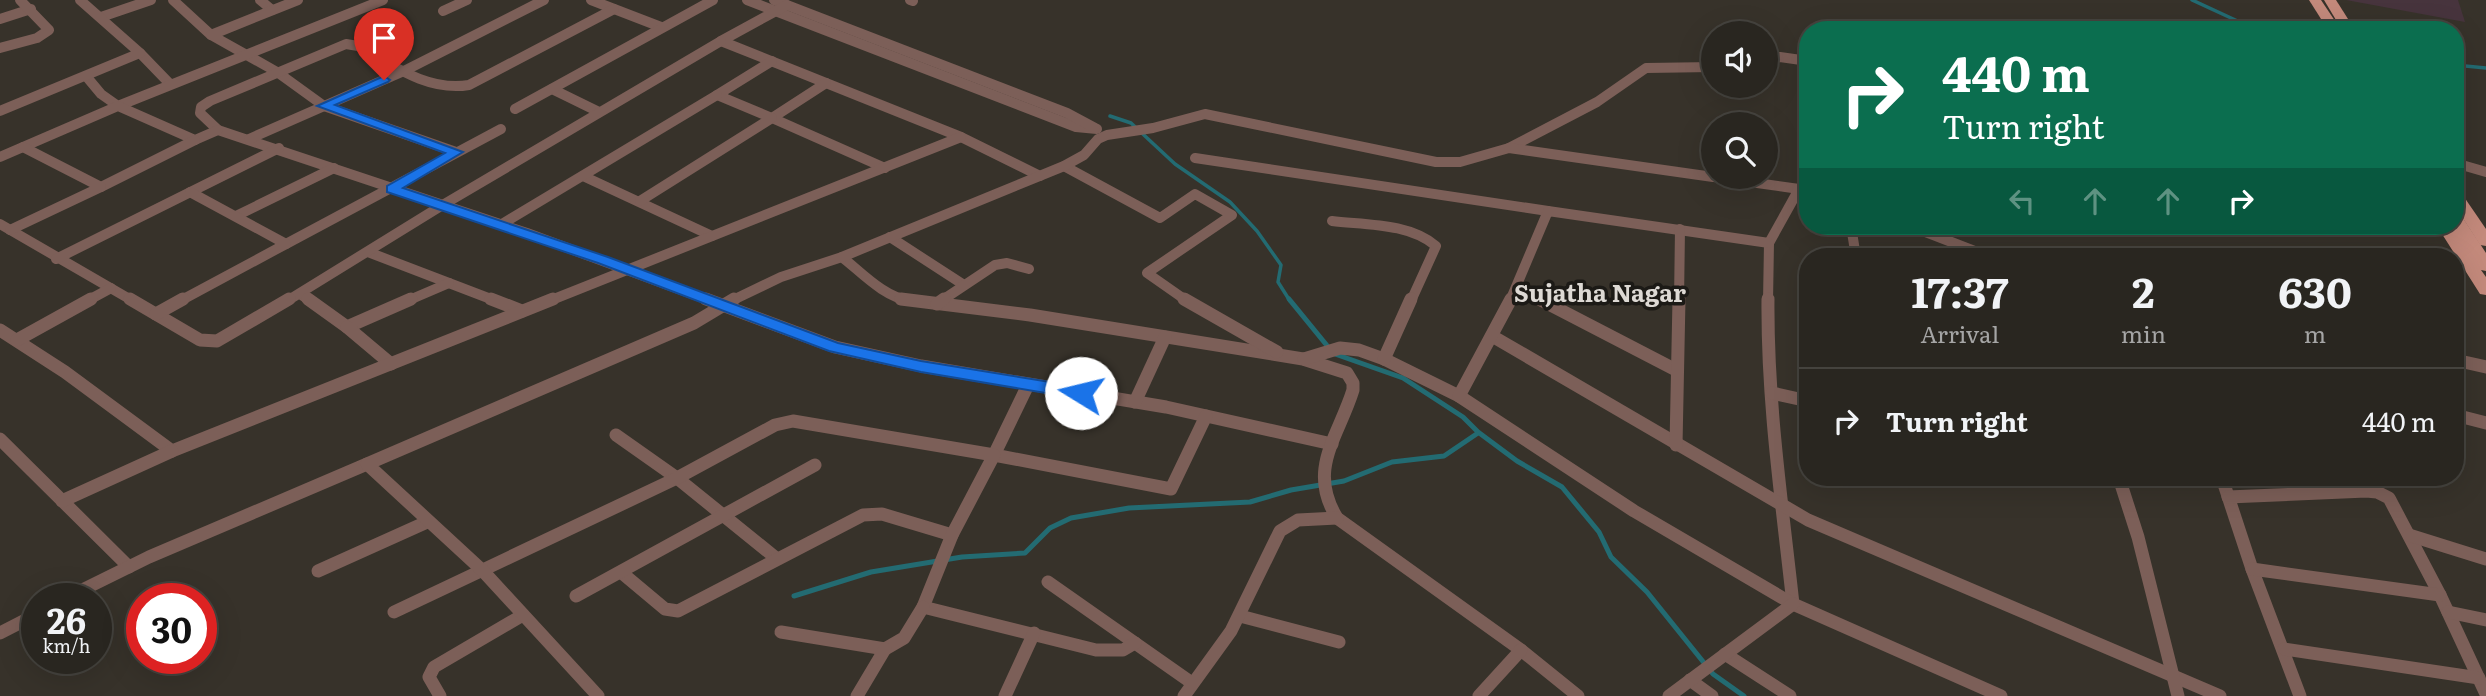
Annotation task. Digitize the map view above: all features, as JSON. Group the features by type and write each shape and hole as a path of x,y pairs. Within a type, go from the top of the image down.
{"main road":[{"path":"2303,0 2316,21"},
{"path":"2315,0 2329,21"},
{"path":"2330,0 2343,21"},
{"path":"2464,208 2486,241"},
{"path":"2464,232 2486,266"},
{"path":"2464,256 2486,290"}],"street":[{"path":"0,48 37,38 49,30 20,0"},
{"path":"80,0 102,17 170,84"},
{"path":"102,17 151,0"},
{"path":"173,0 211,36 277,72 324,106 456,152"},
{"path":"260,0 272,10"},
{"path":"211,36 298,0"},
{"path":"0,157 243,54 383,0"},
{"path":"443,11 467,0"},
{"path":"248,139 404,71 544,0"},
{"path":"591,0 661,27"},
{"path":"515,109 713,0"},
{"path":"747,0 787,5 1067,113 1102,132"},
{"path":"5,227 56,259 200,340 217,341 300,294 441,205 721,41 774,3"},
{"path":"774,3 1069,125 1102,132 1131,132 1194,115 1211,115 1283,128 1339,144 1436,162 1460,162 1509,148 1628,85 1646,68 1701,67"},
{"path":"0,19 31,9"},
{"path":"614,9 469,85 456,89 404,71 358,46 346,44 201,107 201,117 218,130 502,224 858,354 1135,402 1332,444"},
{"path":"721,41 961,137 1040,176"},
{"path":"0,111 140,53"},
{"path":"1778,57 1799,60"},
{"path":"502,224 772,61"},
{"path":"86,76 101,94 118,106 195,140"},
{"path":"640,201 825,83"},
{"path":"552,89 599,111"},
{"path":"717,95 885,168"},
{"path":"156,314 501,129"},
{"path":"5,227 101,187 218,130"},
{"path":"96,583 694,323 781,276 842,257 1064,166 1084,155 1102,132"},
{"path":"62,501 172,451 961,137"},
{"path":"23,147 101,187"},
{"path":"56,259 279,148"},
{"path":"1509,148 1701,175"},
{"path":"1195,158 1769,243"},
{"path":"1064,166 1160,218 1195,194 1232,215 1147,273 1173,293 1284,356"},
{"path":"2464,166 2486,172"},
{"path":"236,216 334,168"},
{"path":"583,176 712,236"},
{"path":"1778,186 1799,189"},
{"path":"190,192 286,244"},
{"path":"1793,604 1780,505 1768,343 1769,243 1799,196"},
{"path":"1460,396 1517,288 1548,211"},
{"path":"1332,221 1415,233 1430,239 1436,246 1384,359"},
{"path":"1676,445 1675,370 1680,229"},
{"path":"1933,235 1967,248"},
{"path":"890,237 964,285"},
{"path":"368,252 522,311"},
{"path":"842,257 894,296 911,302 1030,315 1304,359 1347,373 1353,383 1348,408 1320,481 1324,497 1337,518 1521,650 1578,696"},
{"path":"937,304 995,265 1007,263 1029,269"},
{"path":"347,327 449,283"},
{"path":"17,340 110,288"},
{"path":"1517,288 1675,370"},
{"path":"300,294 347,327 391,364"},
{"path":"0,330 65,372 172,451"},
{"path":"1492,336 1780,505 1849,540 2220,696"},
{"path":"1135,402 1165,337"},
{"path":"1304,359 1340,348 1359,350 1384,359 1460,396 1634,511 1793,604 2001,696"},
{"path":"2464,362 2486,368"},
{"path":"857,696 886,649 904,638 923,607 952,535 1028,384"},
{"path":"1772,393 1799,399"},
{"path":"394,612 677,478 775,425 793,421 994,455 1171,489 1206,416"},
{"path":"2464,417 2486,423"},
{"path":"616,435 677,478 776,558"},
{"path":"0,439 129,567"},
{"path":"367,464 483,571 598,696"},
{"path":"576,596 815,465"},
{"path":"2122,486 2138,537 2178,696"},
{"path":"2225,486 2252,569 2301,696"},
{"path":"2228,497 2372,491 2385,495 2392,501 2440,595 2486,694"},
{"path":"622,573 665,609 678,611 776,558 869,513 952,535"},
{"path":"1048,582 1135,643 1188,690 1240,616 1272,543 1284,526 1298,520 1337,518"},
{"path":"318,571 427,522"},
{"path":"2409,535 2486,559"},
{"path":"2252,569 2440,595"},
{"path":"1669,696 1793,604"},
{"path":"923,607 1106,651 1123,650 1135,643"},
{"path":"2448,612 2486,620"},
{"path":"440,696 429,677 434,667 523,615"},
{"path":"1240,616 1339,642"},
{"path":"0,634 21,623"},
{"path":"781,632 886,649"},
{"path":"1005,696 1034,633"},
{"path":"2284,649 2479,678"},
{"path":"1479,696 1521,650"},
{"path":"1722,656 1790,696"},
{"path":"1695,677 1712,696"}],"shaded area":[{"path":"2346,0 2458,0 2465,22"}],"waterway":[{"path":"2192,0 2238,21"},
{"path":"2464,66 2486,68"},
{"path":"1110,116 1131,123 1175,164 1230,202 1257,231 1281,265 1278,282 1290,301"},
{"path":"1289,299 1329,348"},
{"path":"1335,354 1403,378 1463,417 1478,432 1517,461 1562,487 1599,532 1611,557 1647,592 1713,674 1744,696"},
{"path":"794,596 871,572 962,557 1025,553 1050,528 1071,518 1129,508 1250,502 1291,490 1344,481 1392,462 1444,456 1478,433"}],"district":[{"name":"Sujatha Nagar","path":"1600,294"}],"route":[{"path":"384,80 324,106 456,152 391,189 502,224 858,354 1081,393"}]}
